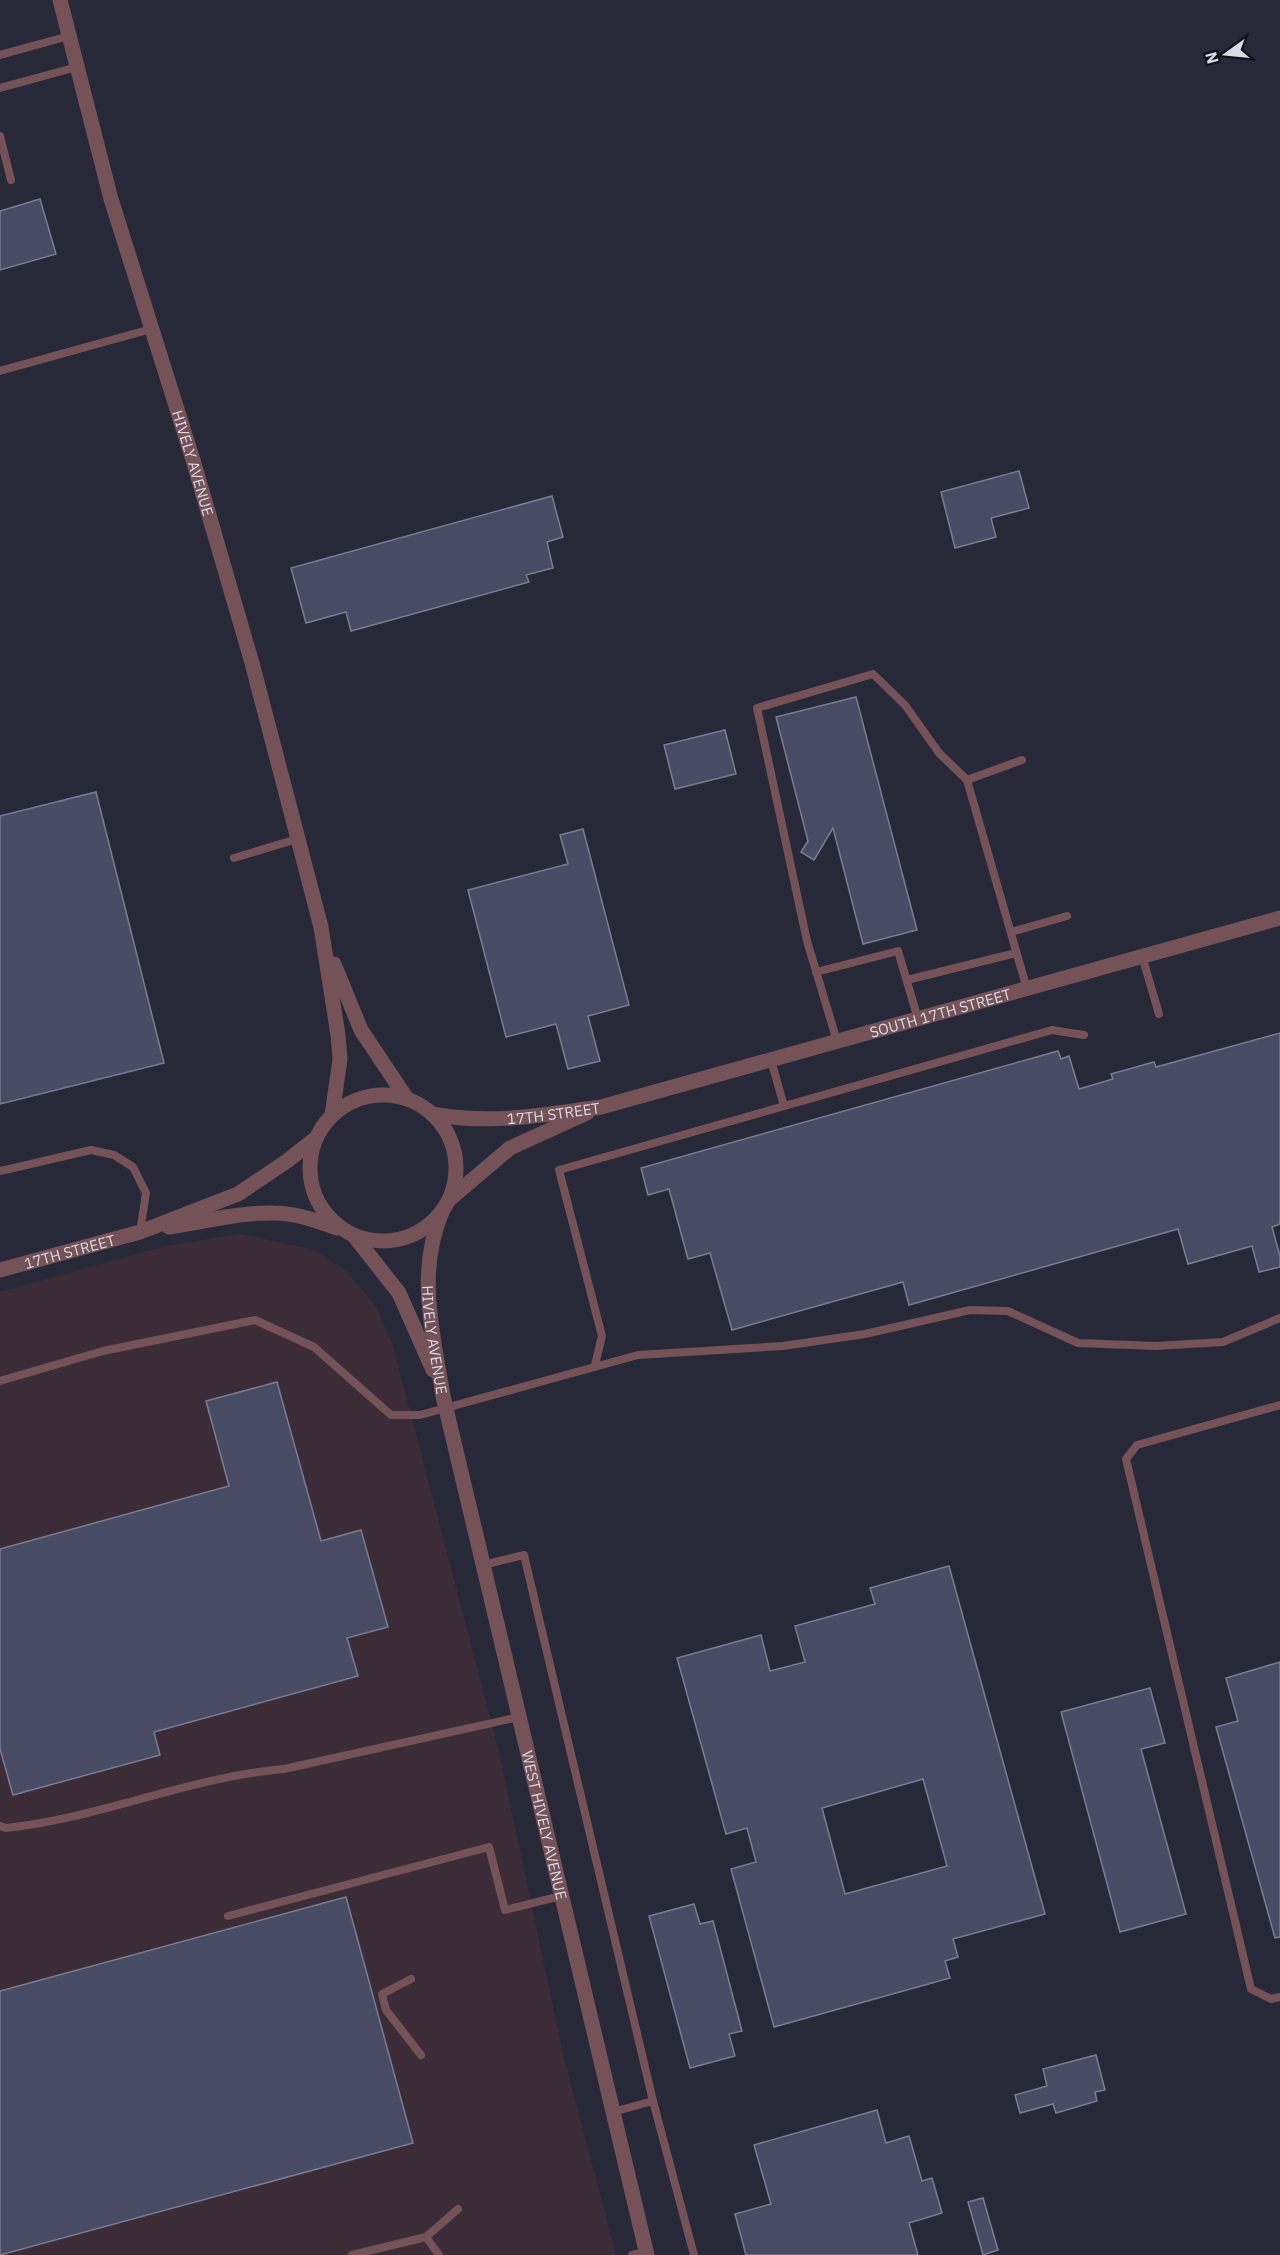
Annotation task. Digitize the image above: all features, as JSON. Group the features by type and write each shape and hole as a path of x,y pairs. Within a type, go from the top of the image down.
{"street":[{"name":"HIVELY AVENUE","path":"60,0 111,199 206,505 321,927 361,1030 407,1099"},
{"name":"SOUTH 17TH STREET","path":"601,1107 1280,918"},
{"name":"HIVELY AVENUE","path":"321,927 340,1059 332,1115"},
{"path":"383,1095 407,1099 432,1114 451,1142 456,1173 445,1206 422,1230 409,1237 381,1242 349,1233 325,1213 313,1192 309,1166 316,1138 332,1115 360,1098 383,1095"},
{"name":"17TH STREET","path":"432,1114 477,1121 499,1121 601,1107"},
{"name":"17TH STREET","path":"445,1206 486,1166 510,1148 601,1107"},
{"name":"17TH STREET","path":"140,1232 238,1194 316,1138"},
{"name":"HIVELY AVENUE","path":"445,1206 430,1246 426,1287 445,1402"},
{"name":"17TH STREET","path":"0,1270 140,1232 252,1213 303,1217 349,1233"},
{"name":"HIVELY AVENUE","path":"349,1233 399,1293 445,1402"},
{"name":"WEST HIVELY AVENUE","path":"445,1402 613,2112 642,2254"}],"lane":[{"path":"0,55 69,36"},
{"path":"0,88 76,67"},
{"path":"0,136 11,180"},
{"path":"0,371 151,329"},
{"path":"837,1041 807,941 757,708 873,674 905,705 939,753 967,780 1027,989"},
{"path":"967,780 1022,760"},
{"path":"234,858 297,839"},
{"path":"1011,932 1066,916"},
{"path":"816,972 898,951 918,1019"},
{"path":"907,980 1016,952"},
{"path":"1142,957 1159,1014"},
{"path":"595,1365 602,1336 559,1170 1052,1030 1084,1035"},
{"path":"771,1060 784,1106"},
{"path":"0,1171 91,1150 114,1155 133,1167 146,1193 140,1232"},
{"path":"0,1381 104,1351 255,1320 314,1347 391,1415 420,1415 445,1402 638,1355 783,1346 865,1334 970,1310 1008,1311 1078,1343 1156,1346 1223,1341 1280,1318"},
{"path":"1280,1405 1137,1445 1126,1459 1251,1989 1271,2000 1280,1997"},
{"path":"483,1565 524,1555 653,2101 694,2255"},
{"path":"0,1826 6,1828 72,1819 184,1787 257,1772 296,1767 519,1717"},
{"path":"228,1916 489,1846 505,1910 561,1896"},
{"path":"411,1979 382,1994 386,2010 421,2055"},
{"path":"613,2112 653,2101"},
{"path":"352,2255 426,2236 458,2209"},
{"path":"426,2236 440,2255"}],"shaded area":[{"path":"240,1234 312,1249 345,1270 376,1306 393,1346 499,1752 564,2058 616,2255 0,2255 0,1292 166,1246"}],"building":[{"path":"40,199 56,254 0,270 0,211"},
{"path":"1019,471 1029,508 991,518 996,537 955,548 941,492"},
{"path":"552,496 563,537 547,542 553,568 526,575 529,582 351,631 346,612 306,623 291,568"},
{"path":"856,697 917,930 863,944 833,828 814,860 801,852 808,841 776,717"},
{"path":"725,730 736,774 675,789 664,745"},
{"path":"96,792 164,1063 0,1104 0,816"},
{"path":"583,829 629,1005 588,1016 600,1061 568,1069 556,1024 506,1037 468,890 568,864 560,835"},
{"path":"1280,1033 1280,1224 1272,1227 1280,1256 1280,1267 1259,1272 1252,1246 1188,1264 1178,1229 909,1305 903,1282 732,1330 710,1253 688,1259 669,1189 648,1195 641,1168 1058,1051 1061,1059 1069,1056 1079,1089 1113,1079 1111,1074 1154,1062 1156,1067"},
{"path":"277,1382 321,1541 361,1530 388,1627 347,1638 358,1676 154,1732 160,1755 13,1795 0,1749 0,1549 229,1486 206,1401"},
{"path":"949,1566 1045,1914 953,1939 958,1957 945,1961 950,1978 774,2027 731,1869 756,1862 747,1828 726,1834 677,1658 761,1635 770,1671 805,1662 795,1626 875,1604 870,1588","holes":["923,1779 947,1866 845,1894 822,1808"]},
{"path":"1280,1662 1280,1937 1275,1938 1216,1727 1238,1721 1226,1678"},
{"path":"1150,1688 1165,1743 1141,1749 1186,1914 1120,1932 1061,1712"},
{"path":"346,1897 413,2143 0,2255 0,1991"},
{"path":"694,1904 700,1924 713,1921 742,2031 729,2034 735,2056 690,2068 649,1916"},
{"path":"1096,2055 1105,2090 1095,2092 1097,2101 1056,2113 1053,2104 1020,2113 1015,2095 1047,2086 1043,2069"},
{"path":"877,2110 886,2143 909,2136 922,2181 932,2178 942,2213 909,2223 918,2255 746,2255 735,2214 771,2204 754,2145"},
{"path":"983,2198 998,2250 983,2255 968,2202"}]}
